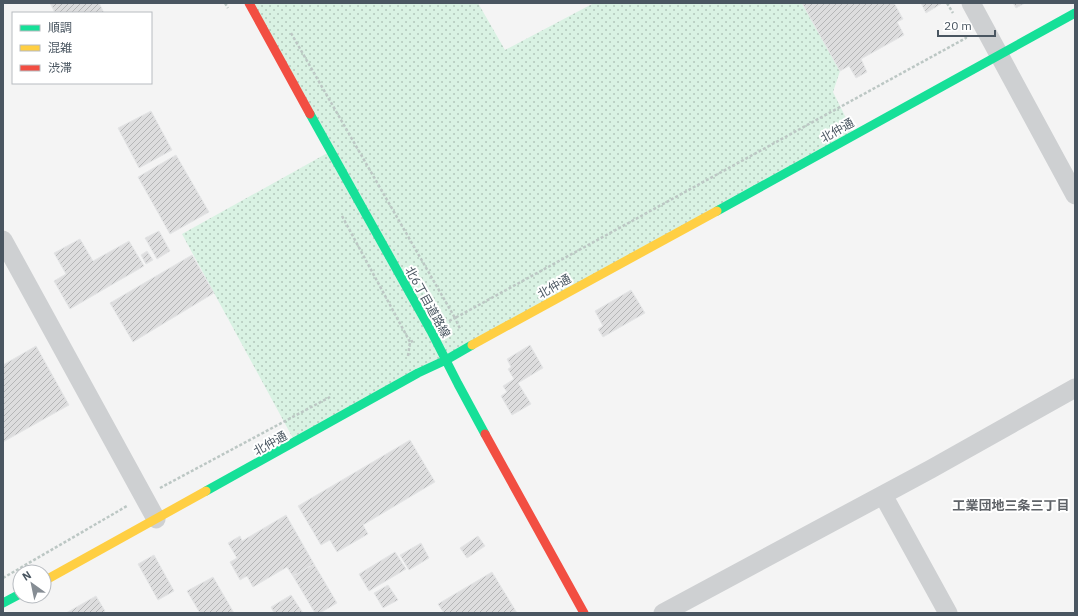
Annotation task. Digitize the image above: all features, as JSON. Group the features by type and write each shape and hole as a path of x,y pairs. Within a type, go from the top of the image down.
{"street":[{"name":"北6丁目道路線","path":"249,3 584,613"},
{"path":"970,3 1075,195"},
{"name":"北仲通","path":"52,577 418,373 446,360 1075,13"},
{"path":"3,240 156,519"},
{"path":"664,613 931,469 1075,388"},
{"path":"883,495 948,613"},
{"path":"3,603 12,598"}],"path":[{"path":"947,3 955,17"},
{"path":"290,30 455,318 966,38 963,31"},
{"path":"3,578 144,497 331,396"}],"green space":[{"path":"249,3 478,3 505,50 594,3 802,3 840,71 833,92 854,134 295,442 182,234 331,151"}],"building":[{"path":"50,3 99,3 104,12 54,12"},
{"path":"802,3 894,3 903,19 897,22 904,35 861,59 867,72 856,78 849,66 840,71"},
{"path":"921,3 941,3 941,4 926,13"},
{"path":"1013,3 1025,3 1016,8"},
{"path":"151,111 172,150 139,168 118,128"},
{"path":"176,155 209,212 170,234 138,177"},
{"path":"159,231 170,251 157,259 145,238"},
{"path":"80,239 93,261 129,241 144,266 70,309 54,281 66,274 54,253"},
{"path":"147,251 153,260 146,264 141,255"},
{"path":"192,255 214,293 133,342 110,303"},
{"path":"631,290 645,313 603,337 598,329 603,326 595,311"},
{"path":"530,345 543,368 518,383 531,404 512,415 501,396 507,392 503,386 514,379 508,369 511,367 507,359"},
{"path":"36,346 69,405 3,442 3,365"},
{"path":"410,440 435,482 363,525 368,534 337,552 330,540 321,545 298,506"},
{"path":"286,515 314,564 293,576 287,567 253,587 247,576 240,580 230,562 237,558 228,543 240,536 242,541"},
{"path":"478,536 485,546 467,558 460,548"},
{"path":"421,543 429,558 409,570 400,555"},
{"path":"395,552 406,569 369,591 359,574"},
{"path":"154,555 174,591 158,600 138,564"},
{"path":"314,564 337,603 320,613 315,613 293,576"},
{"path":"492,572 517,613 444,613 438,604"},
{"path":"213,577 234,613 200,613 187,591"},
{"path":"388,585 398,600 383,608 374,593"},
{"path":"291,595 303,613 274,613 271,607"},
{"path":"96,596 105,611 102,613 66,613"}],"traffic: fast":[{"path":"717,211 1075,13"},
{"path":"310,114 431,331 485,434"},
{"path":"206,491 418,373 446,360 472,345"},
{"path":"3,603 12,598"}],"traffic: slow":[{"path":"472,345 717,211"},
{"path":"52,577 206,491"}],"traffic: jam":[{"path":"249,3 310,114"},
{"path":"485,434 584,613"}],"district":[{"name":"工業団地三条三丁目","path":"1011,505"}]}
